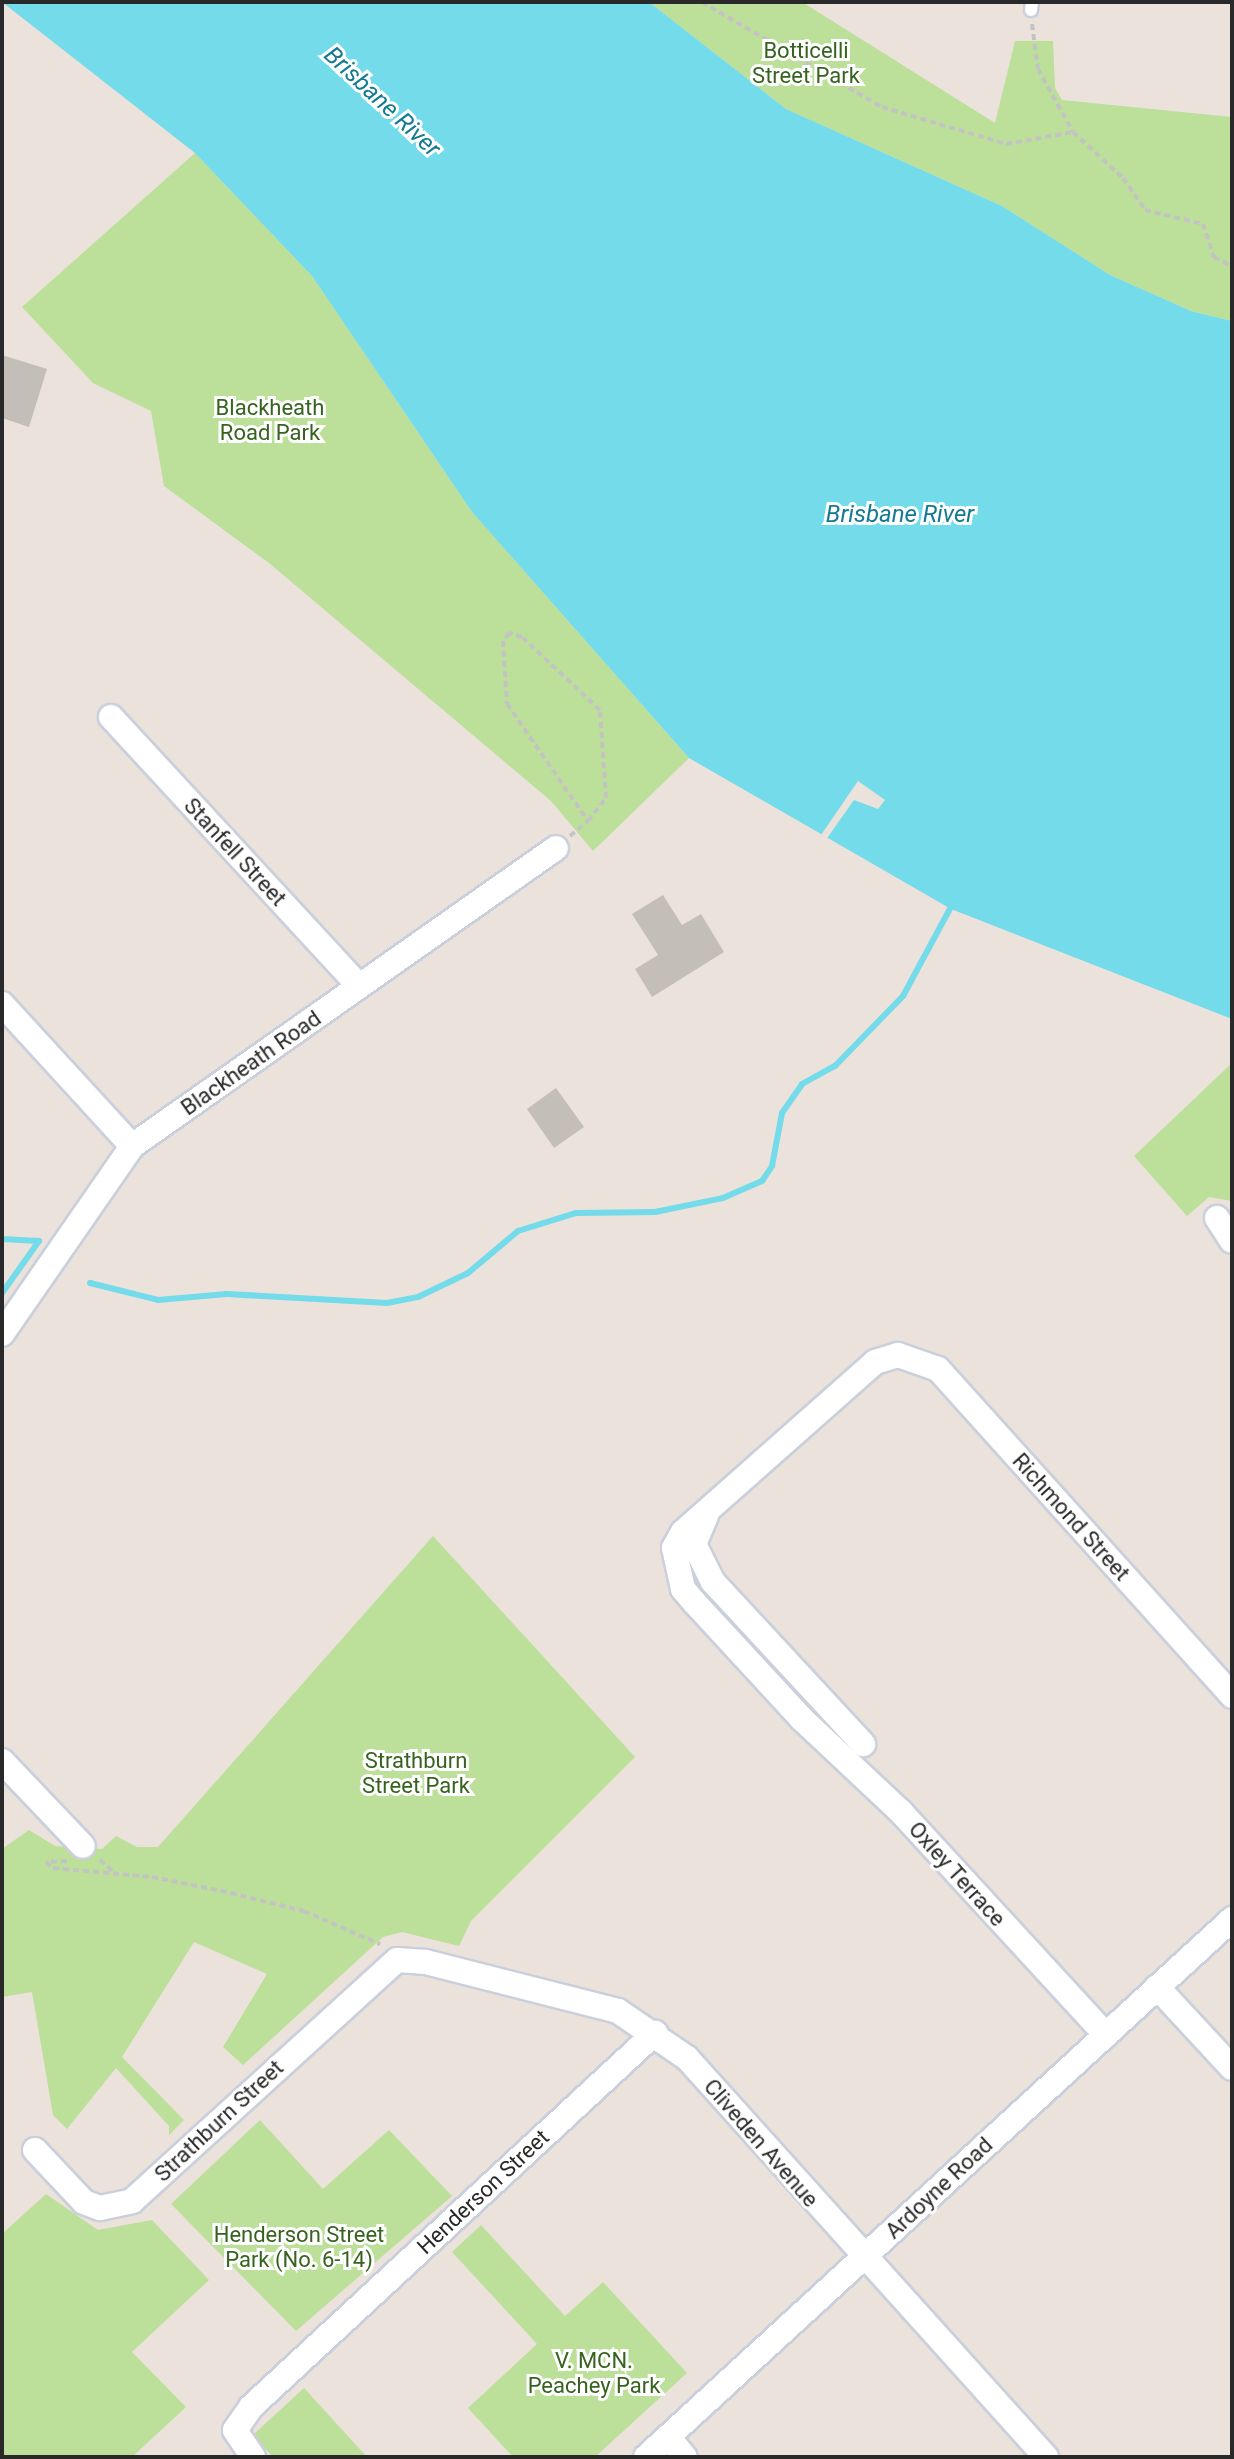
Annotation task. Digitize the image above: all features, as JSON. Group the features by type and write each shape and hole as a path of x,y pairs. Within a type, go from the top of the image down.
{"street":[{"name":"Stanfell Street","path":"111,717 359,986"},
{"name":"Blackheath Road","path":"2,1334 132,1146 556,848"},
{"path":"2,1004 132,1146"},
{"path":"1217,1218 1232,1241"},
{"name":"Oxley Terrace","path":"863,1744 812,1712 694,1602 683,1589 674,1548 707,1514 875,1362 898,1355"},
{"name":"Richmond Street","path":"898,1355 938,1369 1232,1696"},
{"name":"Oxley Terrace","path":"707,1514 694,1544 713,1582 812,1712 1106,2035"},
{"path":"2,1761 83,1846"},
{"name":"Ardoyne Road","path":"646,2457 1232,1919"},
{"name":"Cliveden Avenue","path":"397,1960 426,1962 618,2011 655,2033 687,2058 863,2259 1046,2457"},
{"name":"Strathburn Street","path":"35,2150 84,2202 100,2208 132,2201 397,1960"},
{"path":"1157,1987 1232,2068"},
{"name":"Henderson Street","path":"253,2457 235,2430 251,2407 655,2033"},
{"path":"668,2437 685,2457"}],"lane":[{"path":"694,1602 713,1582"}],"path":[{"path":"702,2 882,107 1006,144 1073,132"},
{"path":"1032,6 1038,69 1073,132 1123,178 1145,210 1203,224 1214,257 1232,266"},
{"path":"556,848 588,821 606,798 600,710 522,637 509,633 503,641 507,704 588,821"},
{"path":"83,1846 78,1862 50,1859 47,1864 82,1873 152,1877 304,1911 378,1942 397,1960"}],"green space":[{"name":"Botticelli Street Park","path":"649,2 802,2 995,123 1015,41 1053,41 1055,88 1062,100 1232,117 1232,321 1191,311 1110,275 1002,206 786,109"},
{"name":"Blackheath Road Park","path":"195,153 312,276 472,512 689,758 593,851 551,801 269,563 164,486 151,411 93,383 22,307"},
{"path":"1232,1063 1232,1201 1209,1197 1187,1216 1134,1156"},
{"name":"Strathburn Street Park","path":"433,1536 635,1757 471,1921 459,1946 402,1932 383,1937 243,2065 223,2047 267,1974 194,1942 122,2057 184,2120 169,2135 169,2126 116,2068 67,2129 53,2115 32,1992 2,1997 2,1849 29,1830 55,1846 102,1849 116,1836 137,1847 158,1847"},
{"name":"Henderson Street Park (No. 6-14)","path":"260,2120 323,2189 389,2130 452,2196 296,2331 171,2204"},
{"name":"Henderson Street Park (No. 6-14)","path":"46,2194 98,2230 152,2220 209,2280 132,2352 186,2407 132,2457 2,2457 2,2234"},
{"name":"V. MCN. Peachey Park","path":"481,2225 565,2316 603,2282 687,2373 595,2457 513,2457 468,2408 537,2344 452,2252"},
{"path":"304,2388 367,2457 273,2457 253,2435"}],"water":[{"name":"Brisbane River","path":"2,2 649,2 786,109 1002,206 1110,275 1191,311 1232,321 1232,1019 951,909 689,758 472,512 312,276 195,153"}],"pier":[{"path":"858,781 885,800 878,809 854,800 825,841 819,838"}],"building":[{"path":"2,355 47,369 29,427 2,418"},
{"path":"663,895 682,925 701,914 724,952 652,997 635,969 658,955 632,914"},
{"path":"556,1088 584,1127 554,1148 527,1109"}],"waterway":[{"path":"90,1283 158,1300 227,1294 387,1303 418,1297 468,1273 518,1231 576,1213 655,1212 723,1198 762,1181 772,1166 782,1113 802,1084 835,1066 903,996 953,903"},
{"path":"2,1239 39,1241 2,1293"}]}
